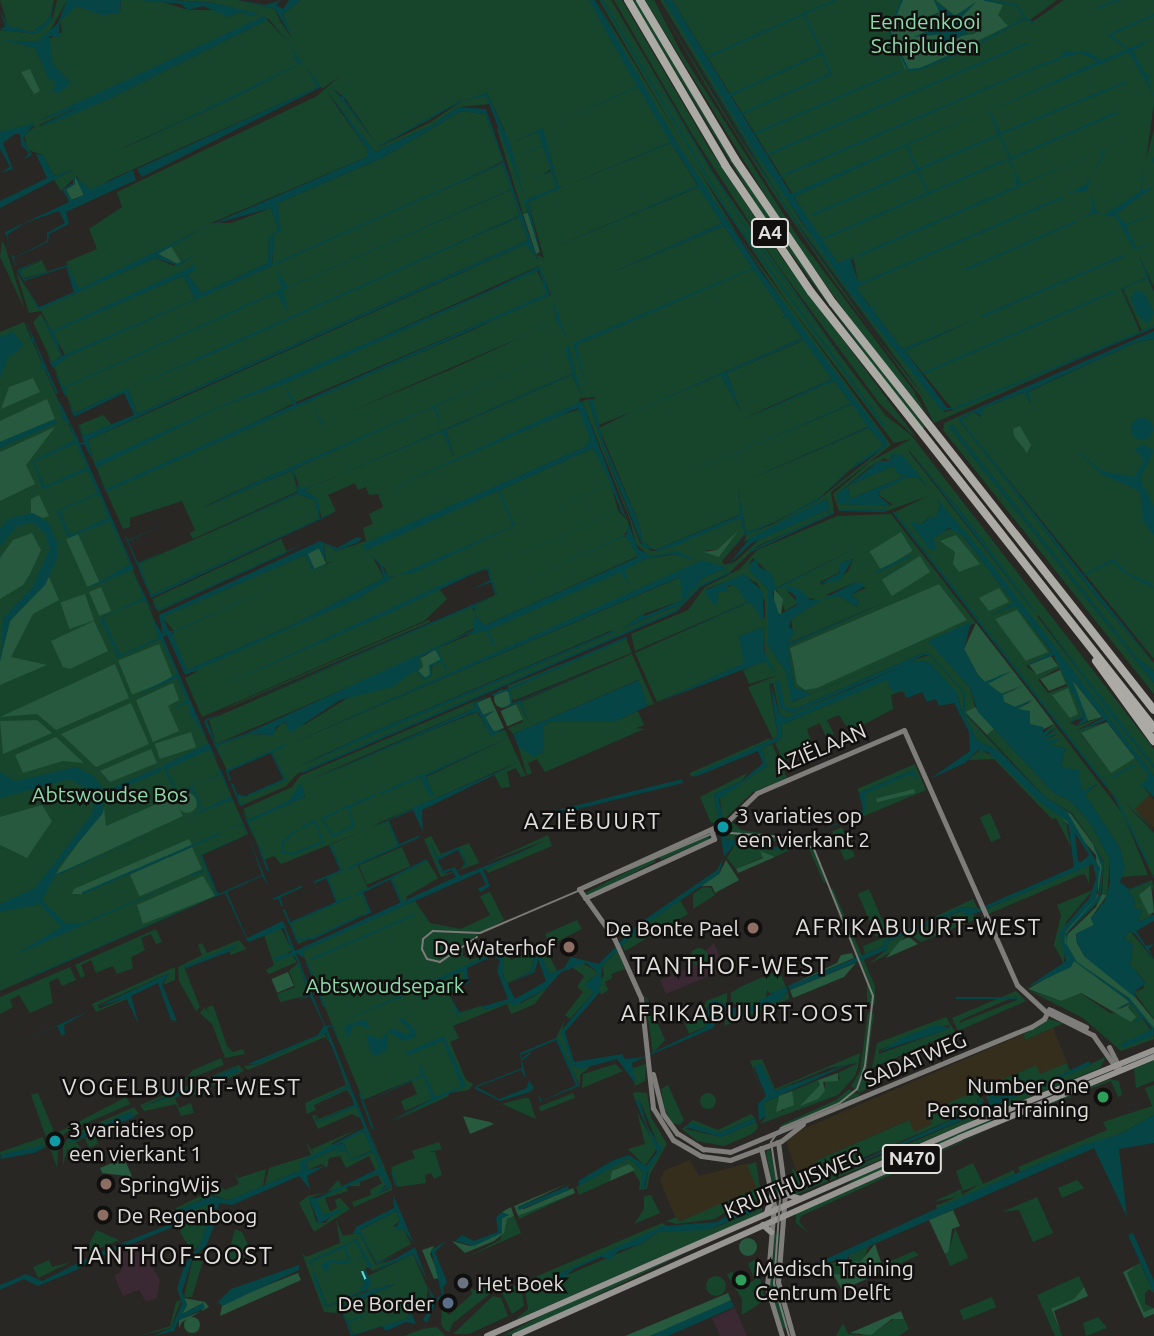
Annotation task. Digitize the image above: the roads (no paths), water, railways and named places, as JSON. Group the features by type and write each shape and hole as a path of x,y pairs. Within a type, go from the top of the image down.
{"highway":[{"name":"A4","path":"628,0 702,128 799,274 877,380 1154,728"},
{"name":"A4","path":"640,0 735,159 833,303 1154,708"},
{"name":"A4","path":"1084,639 1154,741"}],"main road":[{"name":"KRUITHUISWEG","path":"515,1336 1154,1050"},
{"name":"KRUITHUISWEG","path":"487,1336 800,1199 1117,1068 1154,1057"},
{"path":"785,1194 800,1199"},
{"path":"771,1212 772,1197"},
{"path":"762,1225 771,1232"}],"street":[{"name":"AZIËLAAN","path":"585,898 579,889 712,829 757,793 904,730 981,910 1017,985 1032,1001 1047,1011"},
{"path":"650,1061 641,998 618,946 585,898 714,839 712,829"},
{"path":"1047,1011 1098,1035 1117,1068"},
{"name":"SADATWEG","path":"650,1061 663,1114 684,1140 720,1152 761,1141 803,1124 1039,1022 1047,1011"},
{"name":"SADATWEG","path":"650,1061 653,1108 673,1140 715,1159 763,1152 803,1124"},
{"path":"761,1141 771,1145 777,1152"},
{"path":"761,1141 772,1197"},
{"path":"778,1142 785,1206 778,1282 793,1336"},
{"path":"771,1212 773,1220 767,1287 782,1336"}],"water":[{"path":"54,0 51,21 37,34 0,30 5,26 0,10 8,26 33,32 49,19"},
{"path":"67,0 121,0 120,13 102,15 77,6 60,21 59,37 49,36 53,65 71,83 59,93 52,91 56,81 49,80 35,48 2,40 37,42 58,23"},
{"path":"139,0 214,3 259,14 246,17 249,15 240,12 229,17 203,6 188,10 181,4"},
{"path":"238,0 265,5 281,0 276,5 283,9 289,0 301,0 283,14 292,38 275,9"},
{"path":"589,0 595,0 677,143 761,272 888,443 849,471 817,501 795,513 744,536 723,562 745,534 740,518 675,546 658,551 643,547 602,444 588,399 593,399 603,441 640,526 642,541 655,550 740,515 738,490 746,532 775,522 819,498 858,462 883,445 869,428 746,480 868,427 852,404 668,482 851,403 834,381 739,422 832,379 803,340 727,373 741,412 721,375 603,425 802,338 787,317 782,318 785,315 753,269 577,345 587,394 573,343 752,268 724,226 604,276 722,223 698,187 547,251 698,185 671,143 567,186 670,142 638,87 547,128 637,86"},
{"path":"607,0 748,229 888,421 746,229"},
{"path":"658,0 784,204 925,399 783,205"},
{"path":"664,0 672,0 791,194 983,111 794,197 838,263 854,256 851,261 858,281 865,282 857,289 870,307 877,306 873,310 902,349 978,318 905,351 947,408 960,408 942,411 849,291 752,148"},
{"path":"934,0 955,16 976,2 958,21 968,33 984,26 931,50 918,48 933,47 944,34 914,37 945,23 928,20 912,28 918,20 940,14"},
{"path":"264,16 287,41 267,20 107,100 53,123 39,126 77,108 38,121"},
{"path":"1154,38 1133,51 1147,76 1154,73 1148,78 1154,96 1129,52 987,112 1098,61 1081,53 1059,59 1065,51 1086,51 1102,60"},
{"path":"290,46 302,63 234,98 125,148 298,64"},
{"path":"306,67 321,87 142,177 137,169 317,87"},
{"path":"330,86 341,97 347,94 344,99 376,144"},
{"path":"327,90 375,152 434,124 458,107 486,109 538,261 526,244 88,440 93,461 84,444 80,445 134,569 87,589 130,564 110,521 68,538 57,511 97,493 88,470 43,489 32,461 75,440 69,423 63,421 58,398 80,443 84,442 76,421 83,436 134,415 124,393 74,417 68,402 75,413 128,388 137,414 528,240 519,217 132,387 520,215 511,190 283,290 288,313 277,293 65,388 66,399 54,371 64,387 275,292 282,288 275,268 288,287 511,189 502,164 69,356 53,368 48,358 52,362 61,357 41,314 52,331 195,265 196,271 187,274 202,293 268,263 269,237 278,229 271,208 210,225 367,157 367,149","holes":["461,111 485,114 503,162 272,264 274,234 281,231 278,203 382,158","183,276 195,299 62,356 54,332","76,443 87,467 45,486 34,462","99,494 108,518 70,535 60,511"]},
{"path":"487,93 510,143 524,195 486,96 462,101 378,146 457,102"},
{"path":"35,123 23,138 32,155 24,159 29,153 21,145 20,134 15,134 3,143 13,169 0,173 10,167 0,149 0,132"},
{"path":"543,128 558,186 563,187 528,202 542,259 524,200 556,188 552,172 525,182 551,171 543,146 517,157 542,145 538,132 513,141"},
{"path":"1105,149 1103,158 1089,178 1088,191 1068,193 1084,186 1102,157 1101,151 1017,187 1013,166 1021,184"},
{"path":"36,154 43,155 54,176 75,169 0,208 0,201 47,178"},
{"path":"1144,166 1142,190 1154,187 1116,214 1126,224 1154,213 1126,226 1136,248 1154,242 1128,253 1134,250 1116,217 1104,215 1140,192"},
{"path":"133,170 136,180 66,212 69,224 49,234 48,242 14,258 16,265 11,254 15,257 47,241 47,233 65,223 59,211 25,223 7,235 10,249 5,232 69,202 63,190 51,197 73,183 73,175 75,184 66,190 72,200 84,195 76,177 93,192 92,189"},
{"path":"1091,192 1096,211 1103,215 1095,213 1079,219 1092,212"},
{"path":"208,226 158,254 177,264 196,254 179,266 155,258 39,310 25,285 39,307 74,292 66,267 24,281 17,270 39,260 20,271 25,279 67,265 79,289"},
{"path":"1140,255 1154,292 1147,278 1123,289 1140,332 1122,289 1116,291 1146,277"},
{"path":"540,266 550,295 106,492 97,472 106,489 293,405 285,386 297,404 546,294 539,270 284,384 223,406 96,468 94,463 223,405 490,290"},
{"path":"1135,290 1144,293 1154,313 1148,324 1136,313 1131,299"},
{"path":"553,300 567,339 557,321 411,386 556,321"},
{"path":"26,321 58,393 56,394 45,369 40,368 42,362 34,342 29,341 32,338"},
{"path":"1154,331 1154,339 1137,342 1029,391 1030,406 1025,392 983,408 982,416 974,412 961,420 1083,575 1113,559 1128,573 1151,583 1154,588 1126,574 1113,562 1084,576 1154,663 1096,597 958,419"},
{"path":"13,332 24,345 8,358 0,378 0,337"},
{"path":"568,344 582,396 572,375 446,430 454,456 442,432 330,479 573,373 565,349"},
{"path":"562,351 436,406 442,426 433,407 294,469 295,480 291,471 201,509 256,482"},
{"path":"582,401 627,519 620,510 493,566 621,509 610,485 520,524 611,484 593,448 500,490 515,526 413,573 398,575 513,526 498,491 365,551 363,544 585,447 590,439 578,408 381,493"},
{"path":"1142,418 1150,421 1153,429 1150,437 1142,440 1134,437 1131,429 1134,421"},
{"path":"55,419 57,423 0,448 0,442"},
{"path":"952,425 1137,658 1154,671 1154,683 949,427"},
{"path":"1143,444 1154,451 1140,478 1154,507 1154,535 1143,522 1140,491 1101,474 1075,448 1102,471 1134,477 1144,461 1135,449"},
{"path":"909,450 966,518 1035,613"},
{"path":"893,453 903,456 932,491 918,477 906,478 880,491 879,496 891,506 838,504 837,494 879,461 890,461","holes":["893,466 900,476 908,475 850,499 848,486"]},
{"path":"297,482 301,489 320,483 304,490 318,499 320,518 336,512 151,598 124,534 128,540 163,525 128,541 138,563 165,551 139,564 151,595 318,519 315,500 298,494 200,537 298,492"},
{"path":"936,498 983,553 1154,776 1154,797 1143,786 1137,789 1149,776 1106,720 1077,731 1103,718 1072,679 1088,721 1076,726 1084,718 1069,722 1083,715 1054,655 1026,666 1052,652 1016,606 990,615 1014,603 963,536 949,528 933,539 937,549 930,550 910,522 922,524 931,516 935,520 940,507"},
{"path":"826,499 830,509 752,543 729,564 750,538"},
{"path":"33,513 49,523 56,541 62,540 57,543 57,558 45,585 10,621 0,661 3,618 32,588 50,549 44,532 32,522 17,526 0,546 0,529 10,518"},
{"path":"628,522 638,549 651,556 677,551 698,561 672,554 645,559 625,570 630,587 621,572 486,631 465,635 420,657 419,668 392,687 340,700 290,733 285,722 277,726 273,735 250,734 217,746 224,765 204,722 206,719 219,715 207,721 216,744 245,734 473,630 475,615 485,625 638,557 625,536 499,592 627,534"},
{"path":"357,537 362,538 359,542 336,551 324,543 325,561 319,548 308,554 314,569 335,561 312,571 305,555 163,617 169,631 174,631 308,571 172,633 187,670 288,627 384,578 379,563 367,553 379,561 388,577 395,576 359,598 185,675 167,635 163,637 207,739 189,712 189,703 174,708 187,700 177,678 136,696 177,674 160,639 118,658 100,618 143,598 134,573 153,613 144,600 103,617 120,655 158,638 152,617 163,635 159,615 320,541 337,548"},
{"path":"305,543 160,610 156,609 152,601 159,609"},
{"path":"859,547 772,592 779,615 797,605 795,596 784,587 800,589 810,600 822,600 791,619 789,627 795,632 787,644 885,602 788,646 794,687 812,694 927,644 810,695 791,702 786,672 768,645 768,589 749,570 749,564 756,559 759,567 771,573 776,588"},
{"path":"853,559 840,580 819,584 839,573 840,563"},
{"path":"703,560 728,568 703,578 679,605 622,629 643,614 645,616 682,600 680,577 290,744"},
{"path":"488,567 497,594 476,605 477,611 472,607 224,712 495,595 491,582 471,590 490,580 487,569 479,571 219,687 450,581"},
{"path":"744,574 763,592 764,622 750,602 635,653 743,604 746,601 735,585 728,586 728,592 718,592 716,608 704,591"},
{"path":"855,582 866,585 851,595 859,601 857,607 839,596 822,600"},
{"path":"1038,615 1154,765 1154,768 1107,710"},
{"path":"971,622 964,649 978,675 985,682 1011,671 988,684 1002,694 1022,685 1003,695 1004,702 1015,707 1033,699 1018,709 1030,711 1030,724 1043,727 1043,733 1055,727 1043,738 1059,731 1045,741 1063,738 1050,745 1065,748 1061,767 1079,770 1082,791 1098,783 1085,794 1120,848 1125,867 1120,882 1129,889 1152,880 1128,891 1135,900 1134,908 1142,910 1138,922 1154,915 1154,921 1136,931 1146,946 1154,944 1149,949 1154,960 1136,935 1130,931 1124,937 1133,945 1130,965 1146,983 1134,992 1137,999 1085,957 1076,940 1077,933 1094,925 1091,919 1105,900 1110,883 1110,860 1091,824 1071,801 1054,793 978,712 970,688 928,641"},
{"path":"764,627 764,652 777,675 765,661 658,702 744,663 739,636"},
{"path":"615,632 299,767 361,737"},
{"path":"923,653 929,653 965,692 965,712 1026,777 964,713 963,692 929,655 910,662 929,661 957,693 962,712 978,741 999,751 1045,797 1071,813 1091,840 1066,810 1100,868 1096,898 1066,931 1065,946 1067,932 1099,895 1102,867 1093,844 1104,863 1100,900 1069,931 1066,943 1077,962 1129,998 1153,1027 1154,1035 1123,1048 1120,1045 1152,1029 1143,1018 1131,1024 1141,1016 1131,1004 1115,1009 1130,1002 1074,961 1071,967 1026,988 1066,961 1059,933 1090,897 1096,878 1093,864 968,916 960,911 889,941 886,950 790,990 788,986 882,947 885,940 906,930 962,907 978,909 1074,867 1068,822 1041,803 988,752 978,750 965,763 930,779 970,751 969,732 954,703 939,706 936,699 927,702 922,692 907,698 903,689 893,693 887,680 781,725 782,739 762,748 767,766 719,799 726,839 777,847 793,844 774,850 735,844 724,857 714,794 742,781 763,763 758,751 695,777 694,774 778,737 770,682 780,715 787,718 907,664 793,713 781,709 775,680 780,682 785,707 795,709","holes":["1075,833 1089,855 1081,862 1078,861"]},
{"path":"632,654 521,701 529,723 519,703 499,709"},
{"path":"639,680 648,706 616,721 551,721 544,726 544,749 539,753 547,751 533,757 518,746 513,734"},
{"path":"489,696 477,703 483,715 494,711 485,717 493,731 505,730 491,736 478,712 472,713 306,783 475,708 473,703"},
{"path":"507,738 426,776 434,796 429,795 420,776"},
{"path":"209,743 217,761 209,750 167,769 178,792 220,774 219,766 230,792 220,775 193,786 203,810 231,796 235,805 231,800 188,818 201,811 191,788 177,794 162,766"},
{"path":"519,763 422,810 423,832 413,810 372,828 419,805"},
{"path":"76,767 92,775 105,791 160,767 162,771 105,796 103,813 58,867 56,874 155,833 55,876 42,900 65,923 82,923 189,878 13,956 61,927 40,904 0,912 0,904 35,888 92,814 94,804 91,791 69,779 0,798 0,772 15,781"},
{"path":"913,770 919,783 911,774 865,794 865,812 820,832 863,810 859,793"},
{"path":"682,779 683,783 554,815 553,811"},
{"path":"301,782 305,797 249,822 255,841 242,810 248,820 290,800"},
{"path":"237,813 247,835 202,855 218,894 262,875 249,839 269,887 262,876 227,892 247,938 283,921 295,951 456,877 452,870 442,874 427,840 437,857 459,847 467,864 461,867 465,863 458,850 438,860 443,871 455,867 460,876 547,842 483,870 490,886 481,892 477,889 486,885 480,872 303,951 305,958 296,953 325,1026 334,1025 339,1042 332,1026 327,1028 391,1187 374,1195 386,1186 379,1173 317,1200 323,1215 348,1207 319,1224 309,1198 317,1198 380,1168 374,1152 351,1161 345,1150 335,1154 343,1146 306,1162 307,1170 325,1166 307,1176 310,1189 299,1176 232,1205 219,1203 206,1246 193,1257 182,1292 187,1305 182,1314 203,1303 205,1308 179,1320 174,1331 153,1336 171,1328 182,1304 177,1288 185,1264 201,1243 213,1203 183,1213 180,1223 173,1227 95,1259 93,1255 175,1222 180,1209 211,1196 229,1200 301,1170 300,1162 364,1128 356,1107 320,1122 314,1117 319,1121 354,1105 349,1088 311,1104 312,1111 309,1106 310,1104 348,1086 326,1033 255,1065 248,1064 318,1035 324,1025 310,996 296,1001 310,994 296,958 292,955 276,961 273,958 292,952 284,928 248,942 225,893 209,899 216,895 200,855 246,835 241,824 221,832 241,823","holes":["364,1131 372,1151 351,1159 344,1143 335,1146"]},
{"path":"723,858 719,874 640,928 602,966 600,992 565,1032 574,1062 622,1054 625,1059 643,1057 706,1027 709,1003 715,1000 743,1011 776,991 786,987 788,991 782,999 744,1015 736,1017 723,1009 713,1028 632,1063 636,1084 617,1059 580,1069 572,1065 561,1031 594,992 584,985 599,973 586,963 561,972 546,989 514,1006 508,1002 488,1010 481,1007 457,1015 450,996 460,1013 508,999 497,971 500,960 493,956 467,968 469,983 448,993 465,980 463,971 337,1024 495,952 504,957 503,975 515,999 546,981 538,959 535,972 509,983 531,971 534,958 542,957 550,974 564,968 571,957 599,964 637,925 717,870"},
{"path":"205,901 25,980 24,979"},
{"path":"240,943 228,952 184,969 185,966"},
{"path":"169,973 162,984 177,1021 171,1020 158,983 131,996 139,1025 126,998 97,1007"},
{"path":"1017,997 1017,999 956,999"},
{"path":"89,1011 64,1025 65,1034 62,1036 57,1026 18,1043"},
{"path":"403,1018 416,1031 416,1037 403,1041 388,1032 387,1050 376,1056 371,1053 366,1034 380,1039 392,1028 408,1035 410,1030 399,1020"},
{"path":"365,1019 370,1029 354,1024 347,1039 344,1026"},
{"path":"935,1025 951,1028 879,1052 902,1038"},
{"path":"444,1036 466,1086 388,1122 432,1099 423,1076 364,1103 421,1075 418,1060 435,1097 461,1086 443,1041 407,1056 406,1052"},
{"path":"556,1038 561,1043 579,1086 540,1102 538,1093 542,1101 576,1085 556,1040 521,1055 526,1079 521,1070 477,1087 499,1099 527,1088 529,1080 534,1088 530,1092 500,1101 475,1089 476,1086 522,1068 520,1053"},
{"path":"856,1061 763,1103 766,1116 759,1121 758,1104 766,1096 754,1066 761,1064 775,1091"},
{"path":"1089,1061 1091,1065 991,1107 988,1101 992,1090 997,1098 1022,1080 1043,1084"},
{"path":"237,1067 239,1071 221,1080 143,1107"},
{"path":"979,1097 987,1110 800,1187 822,1172 847,1167 971,1111 978,1106"},
{"path":"635,1100 640,1101 647,1126 662,1149 648,1171 644,1190 641,1189 643,1172 629,1158 579,1186 578,1181 612,1161 629,1155 646,1166 657,1152"},
{"path":"130,1112 135,1117 69,1143 71,1138"},
{"path":"1154,1115 1154,1143 1119,1149 1127,1217 1094,1148 849,1255 846,1264 837,1259 792,1279 791,1275 973,1192 1085,1144 1118,1135"},
{"path":"755,1118 756,1122 721,1137 685,1127 692,1123 719,1133"},
{"path":"43,1145 44,1148 34,1153 0,1159 2,1154"},
{"path":"568,1186 569,1190 519,1210 518,1207"},
{"path":"393,1194 414,1244 404,1230 394,1230 400,1221 396,1211 360,1230 377,1263 399,1253 377,1265 359,1233 353,1234 356,1227 394,1208"},
{"path":"751,1205 756,1211 707,1230 658,1232 641,1244 618,1251 611,1260 601,1257 574,1269 559,1282 560,1273 663,1226 717,1222 742,1206"},
{"path":"502,1212 509,1215 501,1219 502,1233 474,1246 455,1241 462,1235 474,1241 498,1232 496,1217"},
{"path":"1133,1233 1154,1281 1154,1293 1128,1235"},
{"path":"357,1239 372,1266 369,1269 364,1257 354,1261 363,1255 355,1241 346,1247 351,1262 331,1262 327,1274 321,1265 328,1260 348,1261 344,1248 312,1262 314,1267 308,1262"},
{"path":"446,1241 435,1252 447,1282 443,1288 445,1298 436,1301 427,1323 423,1320 432,1304 428,1286 435,1299 442,1295 431,1250"},
{"path":"415,1247 427,1280 413,1254 371,1273"},
{"path":"90,1257 91,1261 74,1271 38,1286 24,1279 0,1290 0,1285 26,1274 42,1281"},
{"path":"299,1265 299,1270 222,1306 218,1302 231,1289"},
{"path":"365,1269 372,1283 367,1290 325,1307 314,1281 314,1271 327,1306 360,1291 364,1284 360,1273"},
{"path":"396,1284 342,1308 347,1321 376,1310 348,1323 353,1334 409,1318 408,1305 416,1324 406,1322 386,1331 382,1326 351,1336 340,1307 372,1289"},
{"path":"731,1300 734,1307 668,1336 650,1336"}],"waterway":[{"path":"602,0 729,214 884,426"},
{"path":"710,56 835,0"},
{"path":"902,0 889,30 908,70 920,69 973,47 1025,18 1016,5 984,0"},
{"path":"1098,8 1118,0"},
{"path":"741,114 831,74 804,13"},
{"path":"1128,49 1109,35 1154,15"},
{"path":"1026,19 1032,22"},
{"path":"767,155 1026,44"},
{"path":"731,95 822,53"},
{"path":"1037,67 1059,59"},
{"path":"787,174 1034,68"},
{"path":"754,134 900,71"},
{"path":"997,135 1126,82"},
{"path":"990,112 1010,159 1116,113"},
{"path":"812,215 994,137"},
{"path":"907,147 928,192"},
{"path":"1008,160 1013,166"},
{"path":"825,238 1004,161"},
{"path":"780,177 784,175"},
{"path":"858,256 1017,187"},
{"path":"865,282 1063,197"},
{"path":"967,269 1075,222"},
{"path":"983,316 1124,256"},
{"path":"924,373 1113,292"},
{"path":"959,407 1154,327"},
{"path":"841,510 887,510"},
{"path":"894,512 1106,785"},
{"path":"751,551 833,513"},
{"path":"876,572 911,556"},
{"path":"302,772 676,611 700,586 730,572"},
{"path":"487,630 494,646"},
{"path":"509,689 626,638"},
{"path":"416,670 425,679 431,675 430,666 442,660 436,649"},
{"path":"442,661 446,669"},
{"path":"493,695 509,689 512,704"},
{"path":"230,780 227,771 286,745"},
{"path":"249,795 285,780 272,753"},
{"path":"1113,777 1135,765"},
{"path":"380,794 420,776"},
{"path":"232,784 240,804"},
{"path":"239,795 245,797"},
{"path":"1114,795 1148,863"},
{"path":"343,809 374,796"},
{"path":"339,811 322,819 333,836 353,826 349,807"},
{"path":"297,830 283,842 282,852 293,854 323,842 315,821 302,828"},
{"path":"388,821 398,845"},
{"path":"169,856 219,834"},
{"path":"349,868 418,837"},
{"path":"330,845 341,870"},
{"path":"259,847 268,870"},
{"path":"83,893 166,857"},
{"path":"391,878 427,860"},
{"path":"337,902 327,877 343,870"},
{"path":"192,875 203,871"},
{"path":"315,882 327,877"},
{"path":"356,895 391,878 402,904"},
{"path":"274,899 301,887"},
{"path":"362,892 370,912 364,915"},
{"path":"279,897 282,906"},
{"path":"350,897 290,923 297,940 314,938 360,916"},
{"path":"284,910 289,922"},
{"path":"312,959 414,915"},
{"path":"307,962 324,1006"},
{"path":"523,1059 530,1053"},
{"path":"360,1094 373,1129"},
{"path":"392,1172 396,1185"}],"tram line":[{"path":"477,937 440,962 427,959 422,949 423,939 433,931 480,933 716,832 795,838 814,849 873,996 865,1066 857,1089 840,1103 781,1128 771,1142 780,1200 774,1284 789,1336"}],"place":[{"name":"3 variaties op een vierkant 2","path":"723,827"},
{"name":"De Bonte Pael","path":"753,928"},
{"name":"De Waterhof","path":"569,947"},
{"name":"Number One Personal Training","path":"1103,1097"},
{"name":"3 variaties op een vierkant 1","path":"55,1141"},
{"name":"SpringWijs","path":"106,1184"},
{"name":"De Regenboog","path":"103,1215"},
{"name":"Medisch Training Centrum Delft","path":"741,1280"},
{"name":"Het Boek","path":"463,1283"},
{"name":"De Border","path":"448,1303"}],"district":[{"name":"AZIËBUURT","path":"593,821"},
{"name":"AFRIKABUURT-WEST","path":"919,927"},
{"name":"TANTHOF-WEST","path":"731,966"},
{"name":"AFRIKABUURT-OOST","path":"745,1013"},
{"name":"VOGELBUURT-WEST","path":"182,1087"},
{"name":"TANTHOF-OOST","path":"174,1256"}],"park label":[{"name":"Eendenkooi Schipluiden","path":"925,33"},
{"name":"Abtswoudse Bos","path":"110,794"},
{"name":"Abtswoudsepark","path":"385,985"}]}
